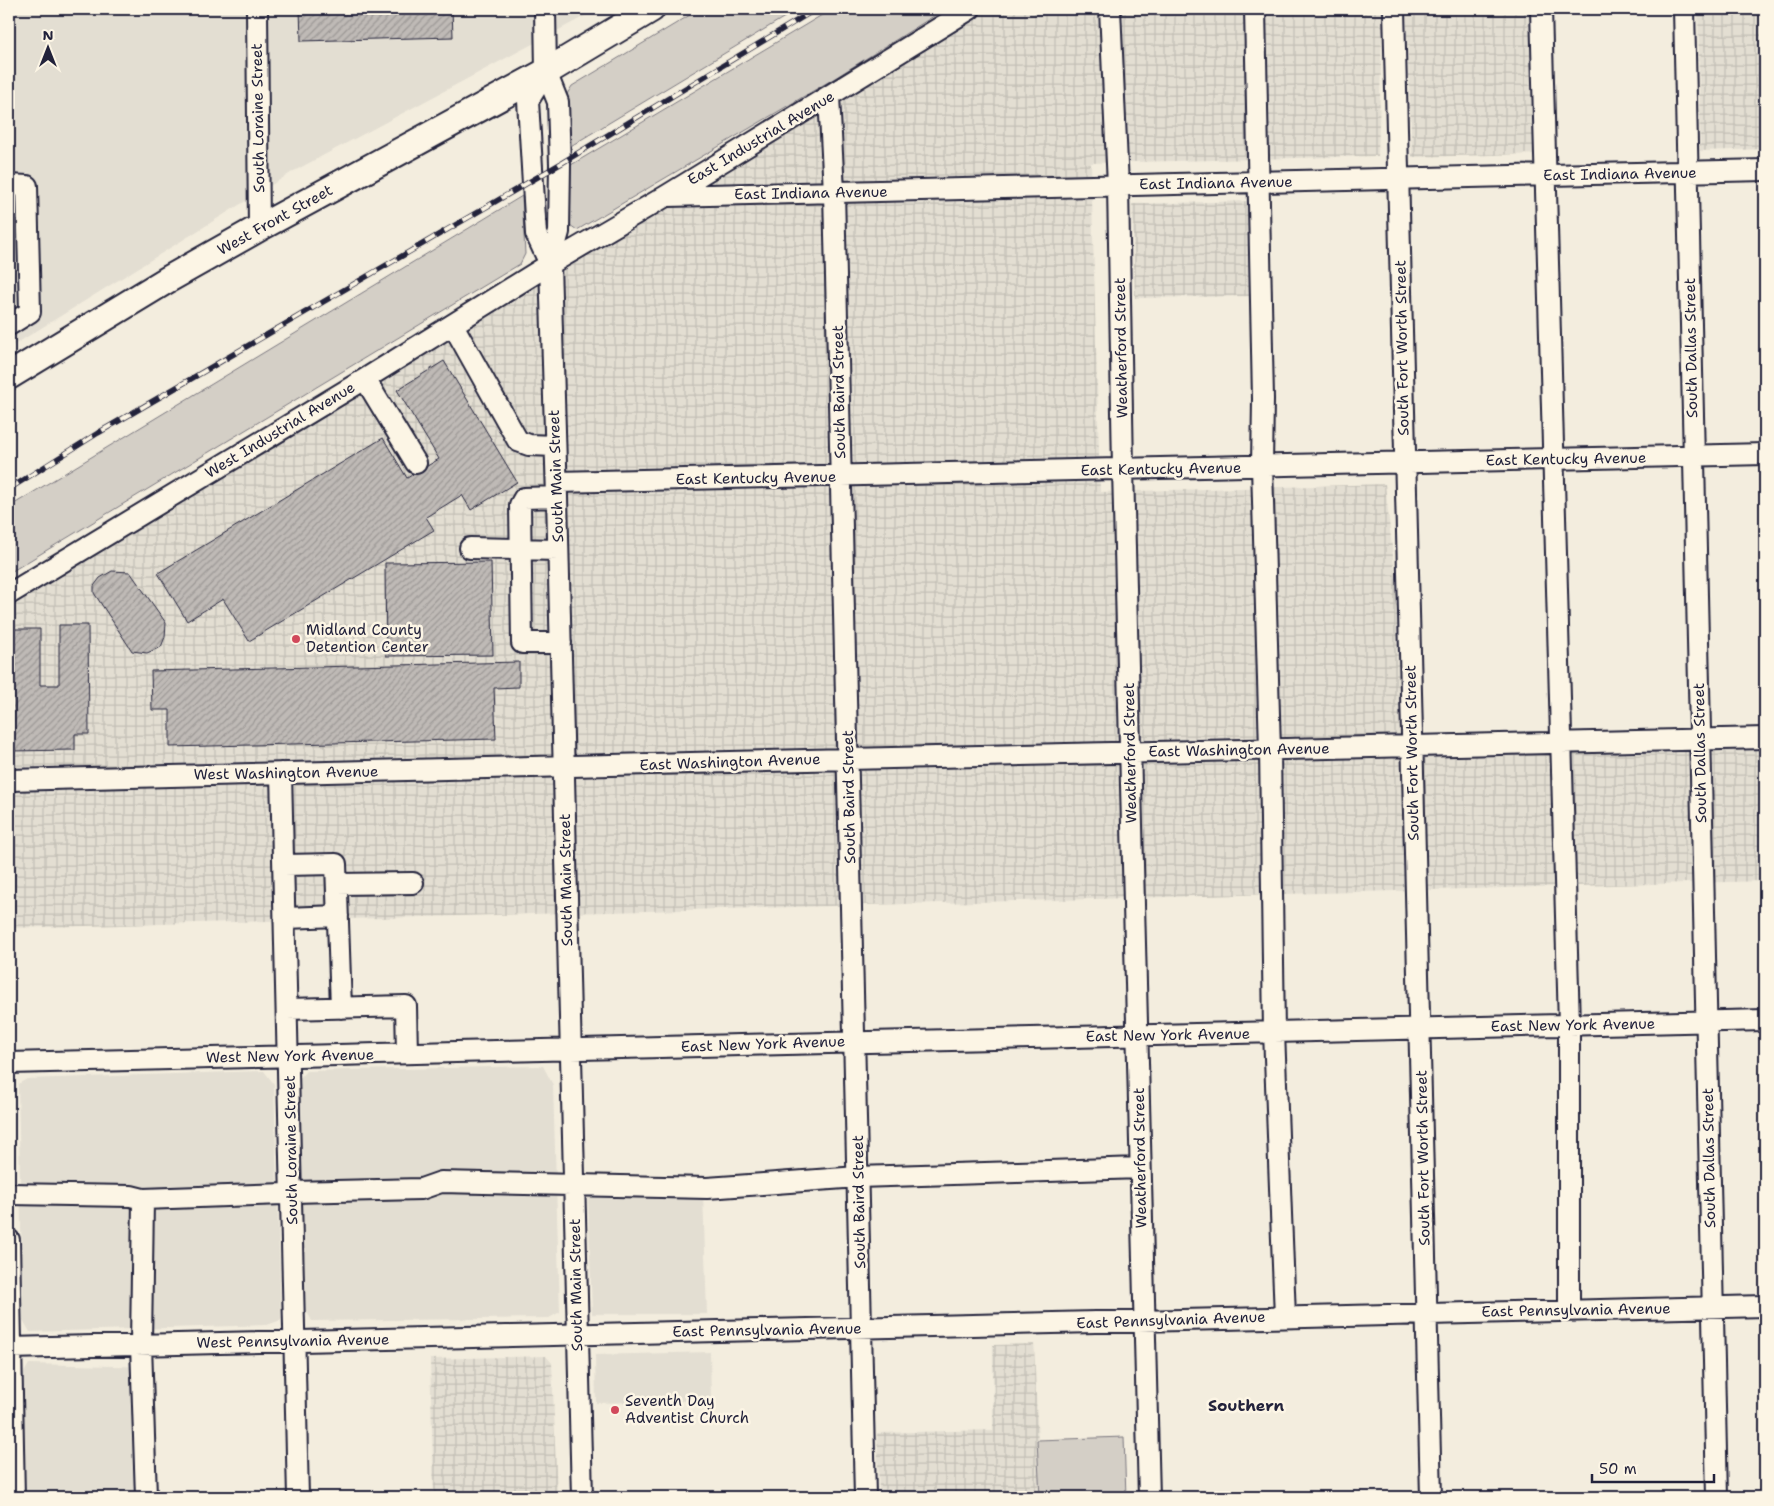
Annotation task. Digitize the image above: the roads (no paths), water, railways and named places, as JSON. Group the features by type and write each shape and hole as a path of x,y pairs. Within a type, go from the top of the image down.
{"main road":[{"name":"West Front Street","path":"9,376 167,280 258,228 546,72 651,9"}],"street":[{"name":"South Loraine Street","path":"257,9 258,228"},
{"name":"South Main Street","path":"545,9 546,72 558,102 560,164 559,232 550,264 582,1497"},
{"name":"East Industrial Avenue","path":"550,264 666,196 970,9"},
{"name":"Weatherford Street","path":"1110,9 1118,186 1148,1497"},
{"path":"1255,9 1274,1032 1285,1317"},
{"name":"South Fort Worth Street","path":"1394,9 1431,1497"},
{"path":"1542,9 1569,1025 1569,1310"},
{"name":"South Dallas Street","path":"1684,9 1717,1497"},
{"name":"South Main Street","path":"546,72 528,101 536,234 550,264"},
{"name":"South Baird Street","path":"829,96 834,192 865,1497"},
{"name":"East Indiana Avenue","path":"666,196 1765,170"},
{"path":"9,185 27,186 30,312 9,325"},
{"name":"West Industrial Avenue","path":"9,594 365,379 550,264"},
{"path":"453,324 518,441 529,445 555,446"},
{"path":"365,379 416,463"},
{"name":"East Kentucky Avenue","path":"520,549 520,505 524,498 557,490 841,476 1765,454"},
{"path":"470,548 558,550"},
{"path":"520,549 522,643 561,643"},
{"name":"East Washington Avenue","path":"564,766 1765,738"},
{"name":"West Washington Avenue","path":"9,780 564,766"},
{"name":"South Loraine Street","path":"281,773 296,1341 298,1497"},
{"path":"284,865 336,864 341,1008"},
{"path":"337,884 413,883"},
{"path":"286,918 338,916"},
{"path":"287,1009 406,1006 407,1054"},
{"name":"East New York Avenue","path":"571,1050 1765,1020"},
{"name":"West New York Avenue","path":"9,1063 571,1050"},
{"path":"9,1194 131,1196 143,1199 284,1194 292,1192 421,1189 441,1182 706,1188 858,1177 1140,1168"},
{"path":"143,1199 141,1345 146,1497"},
{"path":"9,1240 14,1497"},
{"name":"East Pennsylvania Avenue","path":"578,1335 1765,1306"},
{"name":"West Pennsylvania Avenue","path":"10,1348 578,1335"}],"railway":[{"path":"9,489 98,433 560,164 816,9"}],"place":[{"name":"Midland County Detention Center","path":"296,639"},
{"name":"Seventh Day Adventist Church","path":"615,1410"}],"district":[{"name":"Southern","path":"1246,1405"}]}
